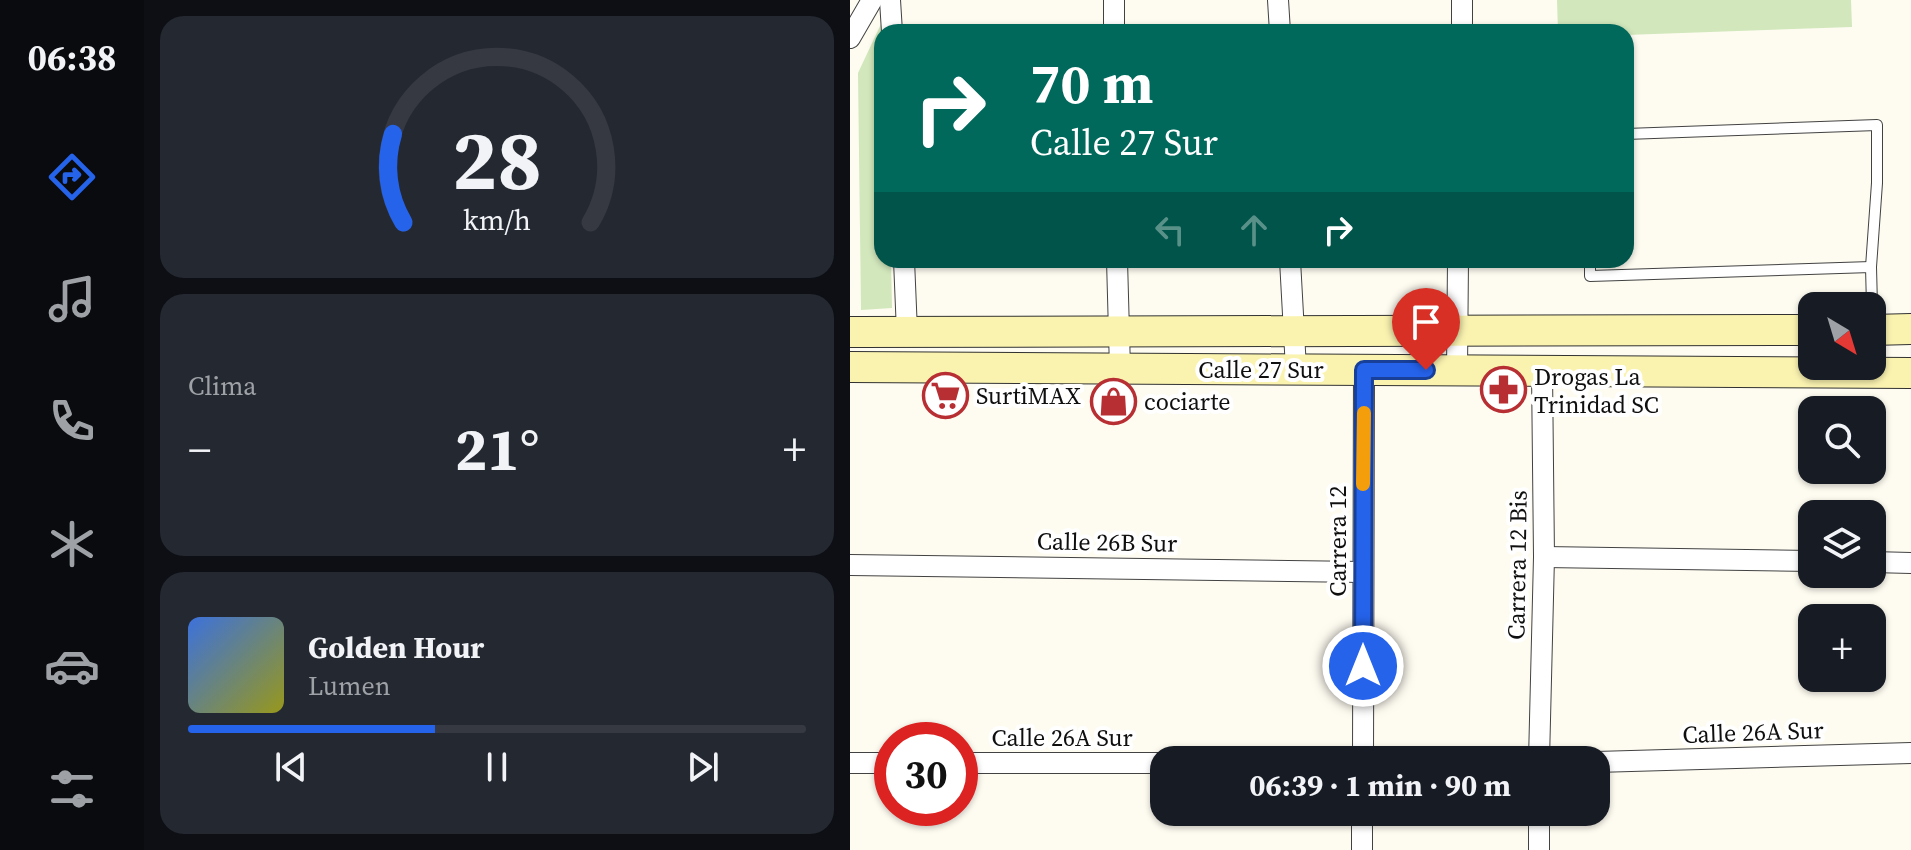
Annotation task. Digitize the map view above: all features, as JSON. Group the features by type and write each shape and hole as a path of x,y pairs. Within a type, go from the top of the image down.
{"main road":[{"path":"1886,330 1911,329"},
{"name":"Calle 27 Sur","path":"850,332 1798,330"},
{"name":"Calle 27 Sur","path":"850,367 1911,373"}],"street":[{"path":"850,38 872,0"},
{"path":"890,0 892,24"},
{"path":"1114,0 1114,24"},
{"path":"1278,0 1280,24"},
{"path":"1462,0 1462,24"},
{"path":"904,268 907,332"},
{"path":"1117,268 1120,369"},
{"path":"1290,268 1296,369"},
{"path":"1457,370 1458,268"},
{"name":"Carrera 12","path":"1363,746 1364,370"},
{"name":"Carrera 12 Bis","path":"1539,746 1544,557 1542,371"},
{"path":"1544,557 1798,561"},
{"path":"1886,562 1911,563"},
{"name":"Calle 26B Sur","path":"850,565 1363,572"},
{"name":"Calle 26A Sur","path":"1610,762 1911,753"},
{"path":"850,763 874,763"},
{"name":"Calle 26A Sur","path":"978,763 1150,763"},
{"path":"1362,826 1362,850"},
{"path":"1539,826 1539,850"}],"lane":[{"path":"1634,134 1877,125 1872,292"},
{"path":"1590,268 1590,276 1871,267"}],"green space":[{"path":"1557,0 1851,0 1852,27 1634,35 1634,24 1558,24"},
{"path":"874,39 874,268 891,268 892,308 861,310 858,73"}],"slow traffic":[{"path":"1363,484 1364,413"}],"place":[{"name":"Drogas La Trinidad SC","path":"1503,390"},
{"name":"SurtiMAX","path":"945,395"},
{"name":"cociarte","path":"1113,401"}],"route":[{"path":"1363,666 1364,370 1426,370"}]}
